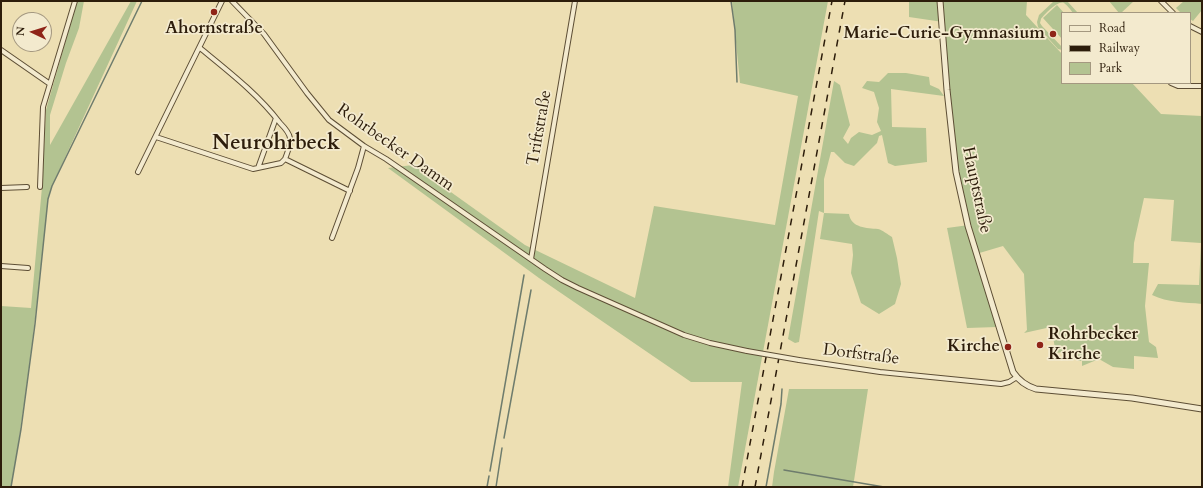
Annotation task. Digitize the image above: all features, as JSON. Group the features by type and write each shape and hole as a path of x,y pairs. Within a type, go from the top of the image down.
{"street":[{"path":"40,187 43,107 75,1"},
{"path":"138,172 222,1"},
{"name":"Rohrbecker Damm","path":"232,1 264,34 306,93 329,120 364,146 386,158 531,259"},
{"name":"Triftstraße","path":"531,259 576,1"},
{"name":"Hauptstraße","path":"940,1 947,90 956,172 968,226 1005,348 1013,372 1017,377"},
{"path":"1161,1 1171,12"},
{"path":"1192,27 1202,32"},
{"path":"156,137 253,169 281,163 285,159 290,138 288,133 243,83 200,48"},
{"path":"1,50 50,84"},
{"path":"1174,84 1178,86 1202,86"},
{"path":"258,168 276,118"},
{"path":"332,238 358,168 364,146"},
{"path":"285,159 350,191"},
{"path":"1,188 26,187"},
{"name":"Dorfstraße","path":"531,259 573,285 673,330 705,342 799,360 880,372 1001,384 1009,382 1017,377"},
{"path":"1,266 28,268"},
{"path":"1017,377 1029,386 1036,389 1132,398 1202,409"}],"green space":[{"path":"77,1 84,1 79,28 66,63 50,115 50,145 131,1 137,1 52,186 48,199 23,415 11,487 1,487 1,306 31,308 42,187 46,110"},
{"path":"732,1 828,1 738,487 728,487 742,382 691,382 539,278 388,168 413,165 525,245 635,298 654,206 775,225 798,96 740,83"},
{"path":"909,1 1027,1 1026,15 1061,53 1061,84 1133,84 1161,114 1202,116 1202,304 1170,301 1152,295 1158,284 1199,285 1201,243 1171,241 1174,200 1144,198 1134,243 1133,263 1149,263 1145,306 1149,342 1156,347 1158,358 1134,356 1134,369 1113,367 1099,359 1082,366 1082,361 1078,361 1078,350 1056,353 1051,327 1024,333 1027,330 1024,274 1003,246 976,254 997,327 967,328 947,228 969,225 958,173 943,22 909,17"},
{"path":"1054,1 1067,1 1077,12 1072,12 1064,3 1061,3 1051,8 1041,19 1040,23 1061,46 1061,50 1058,49 1038,27 1037,22 1039,15"},
{"path":"1109,1 1134,1 1122,12 1118,12"},
{"path":"1184,1 1202,1 1202,10 1193,21 1191,20 1191,12 1180,12 1176,8"},
{"path":"1057,5 1063,12 1061,12 1061,38 1043,18"},
{"path":"888,73 906,73 929,77 930,85 939,89 944,96 891,89 892,127 926,128 927,162 895,166 888,163 882,135 879,136 877,143 854,166 845,163 834,152 831,152 824,179 824,213 819,211 799,342 795,343 788,339 834,81 840,85 850,125 843,138 848,144 851,138 859,132 872,135 881,131 877,122 879,108 874,92 862,88 867,81 879,82"},
{"path":"824,213 849,214 850,219 856,225 884,231 892,237 901,284 895,304 879,314 861,303 851,273 853,255 852,244 820,239"},
{"path":"789,389 868,389 853,487 772,487"}],"waterway":[{"path":"11,487 21,429 35,324 48,199 52,186 142,1"},
{"path":"731,1 735,30 737,82"},
{"path":"490,471 524,275"},
{"path":"504,438 531,290"},
{"path":"766,487 781,404 782,389"},
{"path":"496,487 502,448"},
{"path":"784,470 884,487"},
{"path":"487,487 489,476"}],"railway":[{"path":"742,487 832,1"},
{"path":"755,487 845,1"}],"place":[{"name":"Ahornstraße","path":"214,12"},
{"name":"Marie-Curie-Gymnasium","path":"1053,34"},
{"name":"Rohrbecker Kirche","path":"1040,345"},
{"name":"Kirche","path":"1008,347"}],"district":[{"name":"Neurohrbeck","path":"276,144"}]}
